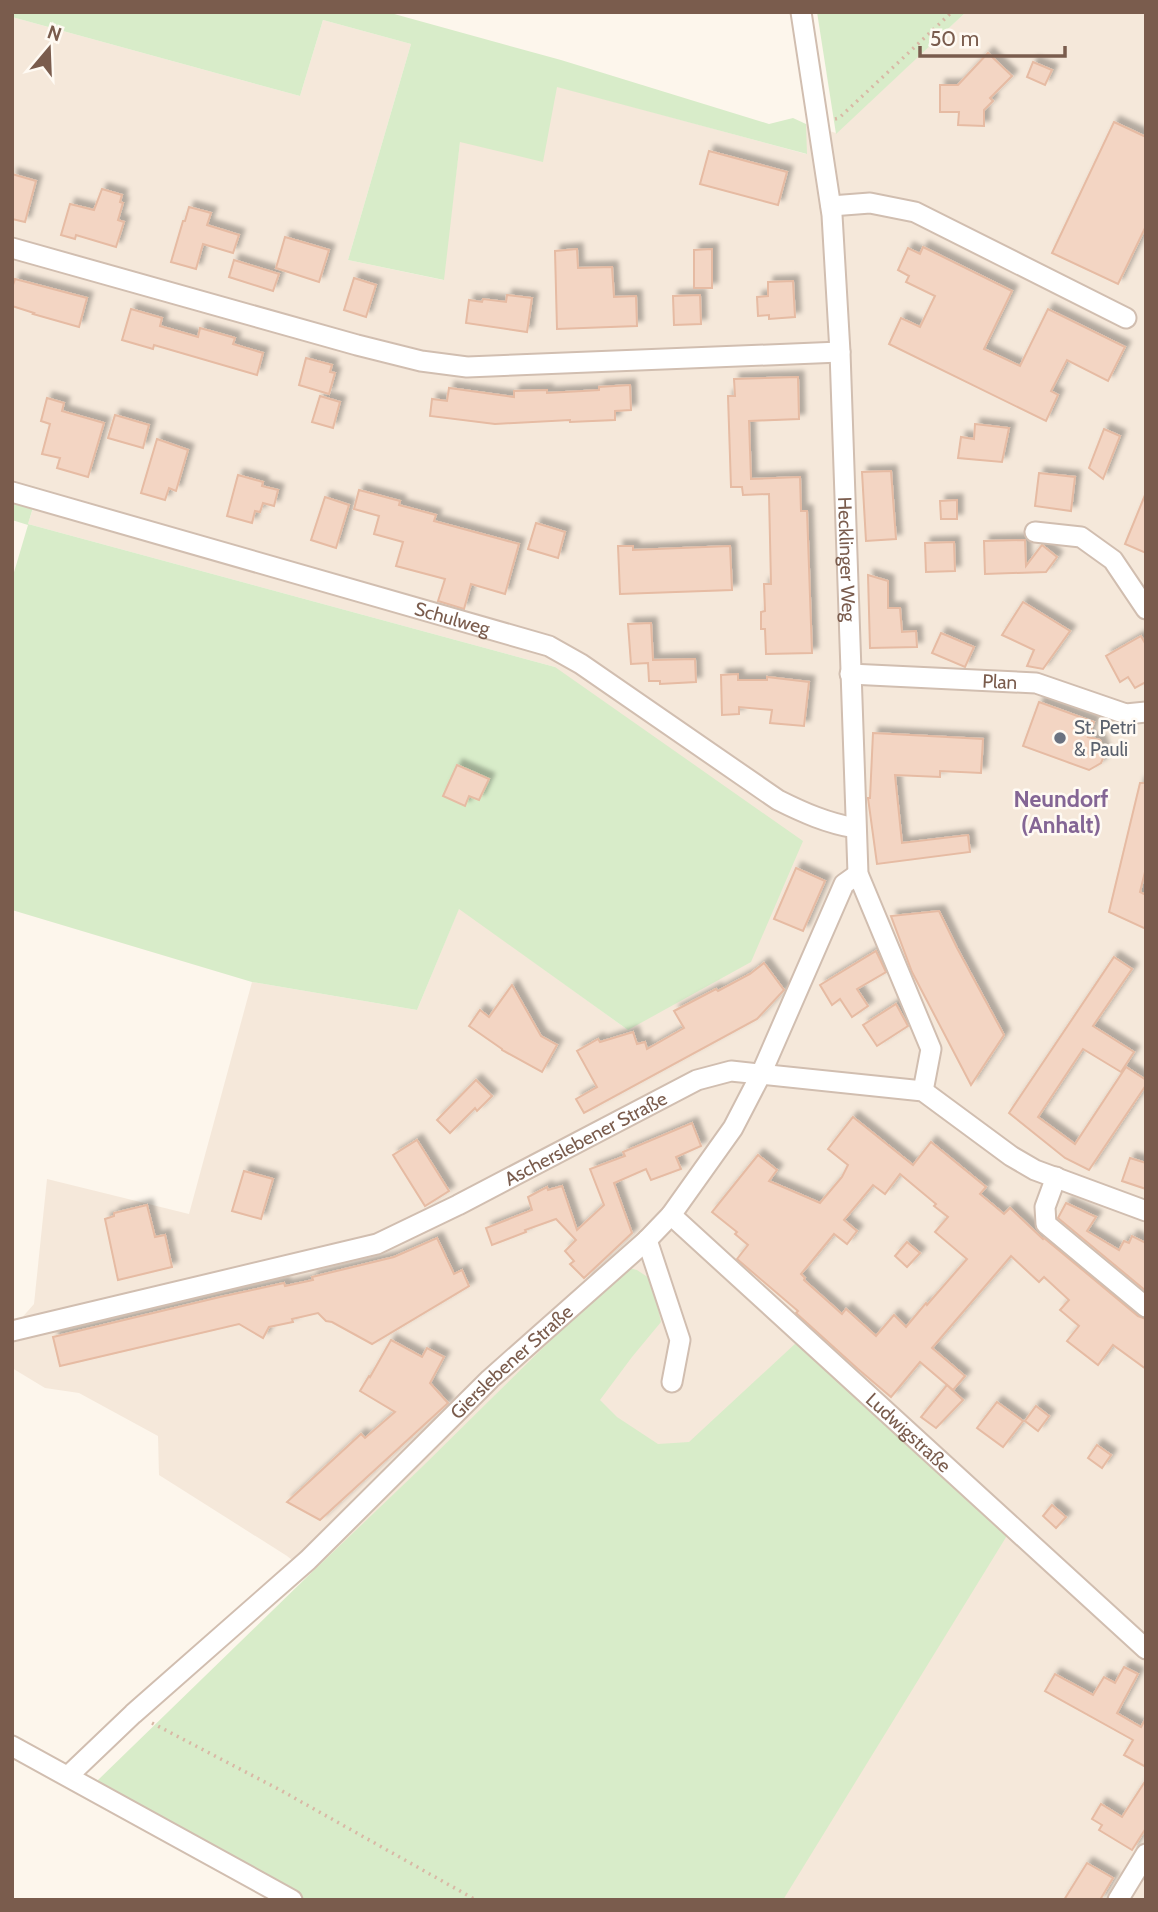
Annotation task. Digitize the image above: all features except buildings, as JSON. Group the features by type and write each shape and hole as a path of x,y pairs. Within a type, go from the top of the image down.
{"street":[{"name":"Hecklinger Weg","path":"800,12 831,206 858,874 931,1049 923,1091"},
{"path":"831,206 870,203 915,212 1126,318"},
{"path":"12,248 357,345 421,361 467,367 839,352"},
{"name":"Schulweg","path":"12,492 549,646 581,664 778,800 831,824 855,828"},
{"path":"1035,532 1082,537 1113,560 1146,609"},
{"name":"Plan","path":"850,674 1036,683 1126,714 1146,712"},
{"name":"Gierslebener Straße","path":"68,1776 133,1714 308,1560 491,1378 647,1240 671,1215 733,1128 761,1074 844,884 858,874"},
{"name":"Ascherslebener Straße","path":"12,1331 377,1244 458,1205 697,1080 731,1071 923,1091"},
{"path":"923,1091 1034,1170 1146,1211"},
{"path":"1056,1177 1045,1207 1046,1224 1146,1307"},
{"name":"Ludwigstraße","path":"671,1215 1146,1649"},
{"path":"647,1240 680,1340 672,1382"},
{"path":"12,1745 292,1900"},
{"path":"1118,1900 1146,1854"}],"path":[{"path":"817,124 839,118 952,12"},
{"path":"133,1714 282,1791 476,1900"}],"shaded area":[{"path":"966,12 1146,12 1146,1900 645,1900 423,1467 310,1574 287,1556 159,1475 158,1436 79,1393 45,1388 12,1368 12,1329 34,1304 47,1179 189,1214 252,982 417,1010 459,908 628,1030 555,667 28,524 39,489 12,481 12,17 300,96 323,20 411,44 348,260 443,280 460,141 556,86 806,154 806,124 836,133"}],"green space":[{"path":"12,12 387,12 561,60 769,124 793,118 806,124 807,154 557,87 543,162 460,142 444,280 348,260 411,44 323,20 300,96 12,17"},
{"path":"817,12 966,12 836,134"},
{"path":"12,481 39,488 28,524 555,667 803,841 751,962 628,1030 459,909 417,1010 252,982 12,910 12,579 28,525 12,520"},
{"path":"625,1267 637,1270 652,1280 661,1322 600,1400 617,1417 658,1444 689,1442 797,1342 1008,1534 783,1900 303,1900 97,1781 423,1466"}],"place":[{"name":"St. Petri & Pauli","path":"1060,738"}],"district":[{"name":"Neundorf (Anhalt)","path":"1061,812"}]}
